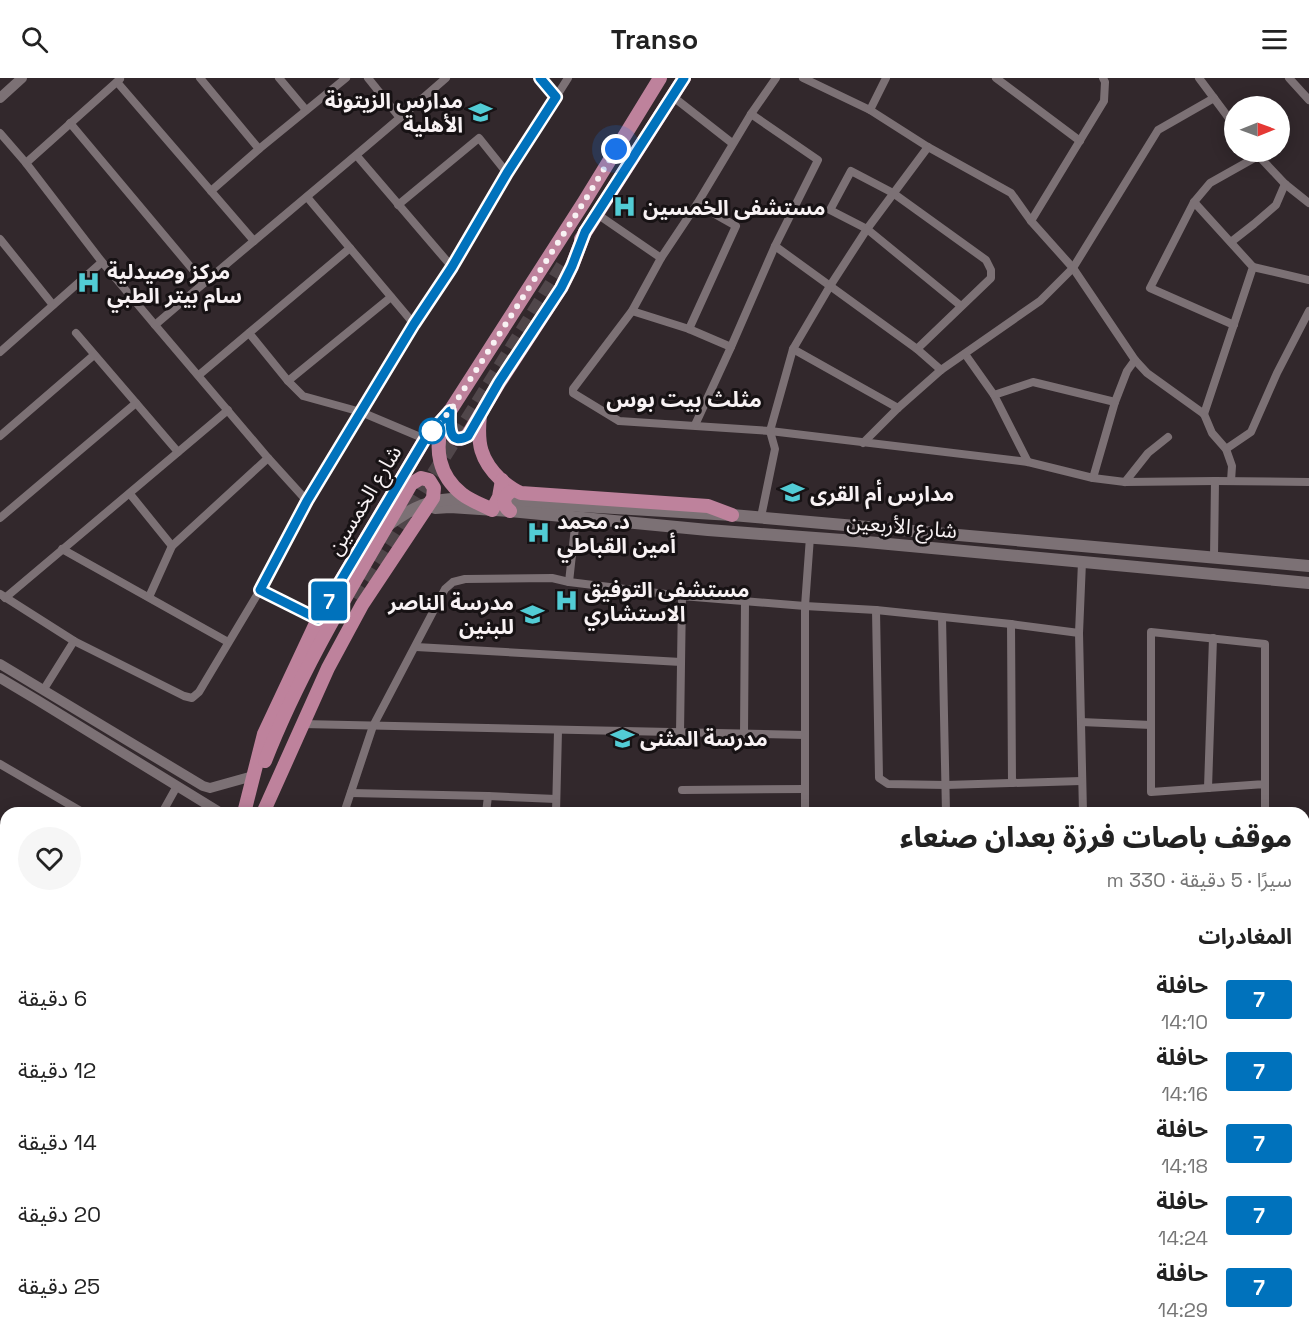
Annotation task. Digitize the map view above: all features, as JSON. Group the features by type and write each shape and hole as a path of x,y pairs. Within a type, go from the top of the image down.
{"main road":[{"name":"شارع الخمسين","path":"245,807 264,734 318,619 425,439 448,414 584,202 660,78"},
{"path":"566,260 684,78"},
{"path":"448,414 450,431 453,436 458,438 468,436 561,288 585,232"},
{"path":"448,414 439,432 438,444 439,462 447,478 462,494 492,510 499,497 502,480"},
{"path":"480,415 478,431 483,459 515,491 529,495 708,506 732,514"},
{"name":"شارع الخمسين","path":"246,807 280,723 304,672 411,484 421,478 429,480 434,488 432,498 418,518"},
{"path":"510,511 505,506 504,499 508,493 515,491"},
{"name":"شارع الأربعين","path":"280,723 292,687 361,562 384,528 406,512 427,502 454,498 732,514 1309,566"},
{"name":"شارع الأربعين","path":"418,518 425,508 450,507 510,511 1308,584"},
{"path":"266,807 328,668 363,605 418,518"},
{"path":"261,807 292,723 316,671 356,599"}],"street":[{"path":"0,98 22,78"},
{"path":"200,78 259,149"},
{"path":"279,78 306,110"},
{"path":"212,191 259,149 346,78"},
{"path":"368,78 400,118"},
{"path":"155,325 357,156 446,78"},
{"path":"540,78 556,97"},
{"path":"228,410 130,494 2,596 74,641 184,696 192,698 199,692 260,590 307,501 414,324 452,267 507,173 568,78"},
{"path":"776,78 732,143 697,204 661,258 632,311 573,389 573,393 619,421 770,431 1028,462 1094,478 1125,482 1309,482"},
{"path":"803,78 870,110 928,147 1011,193 1031,221 1073,268 1135,360 1147,372 1204,414 1212,433 1226,448 1232,466 1231,481"},
{"path":"870,110 886,78"},
{"path":"997,78 1080,141"},
{"path":"1031,221 1104,101 1105,82 1103,78"},
{"path":"1199,78 1224,112"},
{"path":"1289,78 1309,100"},
{"path":"26,163 119,80 254,241"},
{"path":"672,96 732,143"},
{"path":"862,443 941,370 1040,301 1073,268 1158,130 1214,98"},
{"path":"695,426 775,246 818,160 751,114"},
{"path":"70,123 204,283"},
{"path":"0,133 102,262 307,501"},
{"path":"399,205 479,138 507,173"},
{"path":"761,517 775,449 770,431 793,349 830,286 867,230 928,147"},
{"path":"357,156 452,267"},
{"path":"1234,325 1150,288 1194,202 1210,183 1244,162"},
{"path":"1264,162 1285,184 1309,203"},
{"path":"917,349 991,278 992,270 986,260 893,193 851,171 830,210 867,230 961,306"},
{"path":"1231,242 1276,205 1285,184"},
{"path":"307,197 414,324"},
{"path":"1194,202 1253,267 1309,280"},
{"path":"689,329 736,226 697,204"},
{"path":"597,214 661,258"},
{"path":"0,239 53,305"},
{"path":"775,246 917,349 941,370"},
{"path":"198,375 350,248"},
{"path":"0,338 3,349 102,262"},
{"path":"1204,414 1253,267"},
{"path":"288,381 391,297"},
{"path":"632,311 689,329 731,347"},
{"path":"1226,448 1251,432 1277,373 1309,311"},
{"path":"76,333 178,452"},
{"path":"249,333 303,396 361,412 425,439"},
{"path":"793,349 898,408"},
{"path":"965,354 994,395 1028,462"},
{"path":"0,436 94,355"},
{"path":"1094,478 1116,402 1127,371 1135,360"},
{"path":"994,395 1033,382 1116,402"},
{"path":"0,518 136,403"},
{"path":"1125,482 1148,453 1168,437"},
{"path":"149,597 172,546 268,458"},
{"path":"1214,557 1215,481"},
{"path":"130,494 172,546"},
{"path":"569,582 576,518"},
{"path":"805,807 805,606 810,537"},
{"path":"62,549 228,642"},
{"path":"1082,562 1079,633 1083,807"},
{"path":"346,807 374,726 446,590 453,582 465,579 552,578 682,596 876,610 1079,633"},
{"path":"260,590 318,619"},
{"path":"680,733 682,596"},
{"path":"744,734 745,602"},
{"path":"876,610 879,778 888,784 946,785 1081,781"},
{"path":"942,617 946,807"},
{"path":"1011,624 1012,783"},
{"path":"1265,784 1151,792 1151,632 1265,644 1265,784 1265,807"},
{"path":"1208,788 1213,638"},
{"path":"44,689 74,641"},
{"path":"416,647 681,662"},
{"path":"0,663 203,786 210,788 253,776"},
{"path":"0,678 210,807"},
{"path":"1081,723 1151,725"},
{"path":"302,724 805,735"},
{"path":"556,807 558,730"},
{"path":"0,764 74,807"},
{"path":"165,807 177,786"},
{"path":"682,790 805,789"},
{"path":"351,793 556,799"},
{"path":"487,807 488,796"}],"tunnel":[{"path":"356,599 566,260"}],"bus line":[{"name":"7","path":"540,78 556,97 507,173 452,267 414,324 307,501 260,590 318,619 425,439 450,411 450,431 453,436 458,438 468,436 499,382 561,288 585,232 684,78"}],"place":[{"name":"مدارس الزيتونة الأهلية","path":"481,112"},
{"name":"مستشفى الخمسين","path":"625,207"},
{"name":"مركز وصيدلية سام بيتر الطبي","path":"89,283"},
{"name":"مدارس أم القرى","path":"792,493"},
{"name":"د. محمد أمين القباطي","path":"539,533"},
{"name":"مستشفى التوفيق الاستشاري","path":"566,601"},
{"name":"مدرسة الناصر للبنين","path":"532,614"},
{"name":"مدرسة المثنى","path":"622,738"}],"district":[{"name":"مثلث بيت بوس","path":"684,399"}],"route":[{"path":"432,431 450,411 616,149"}]}
